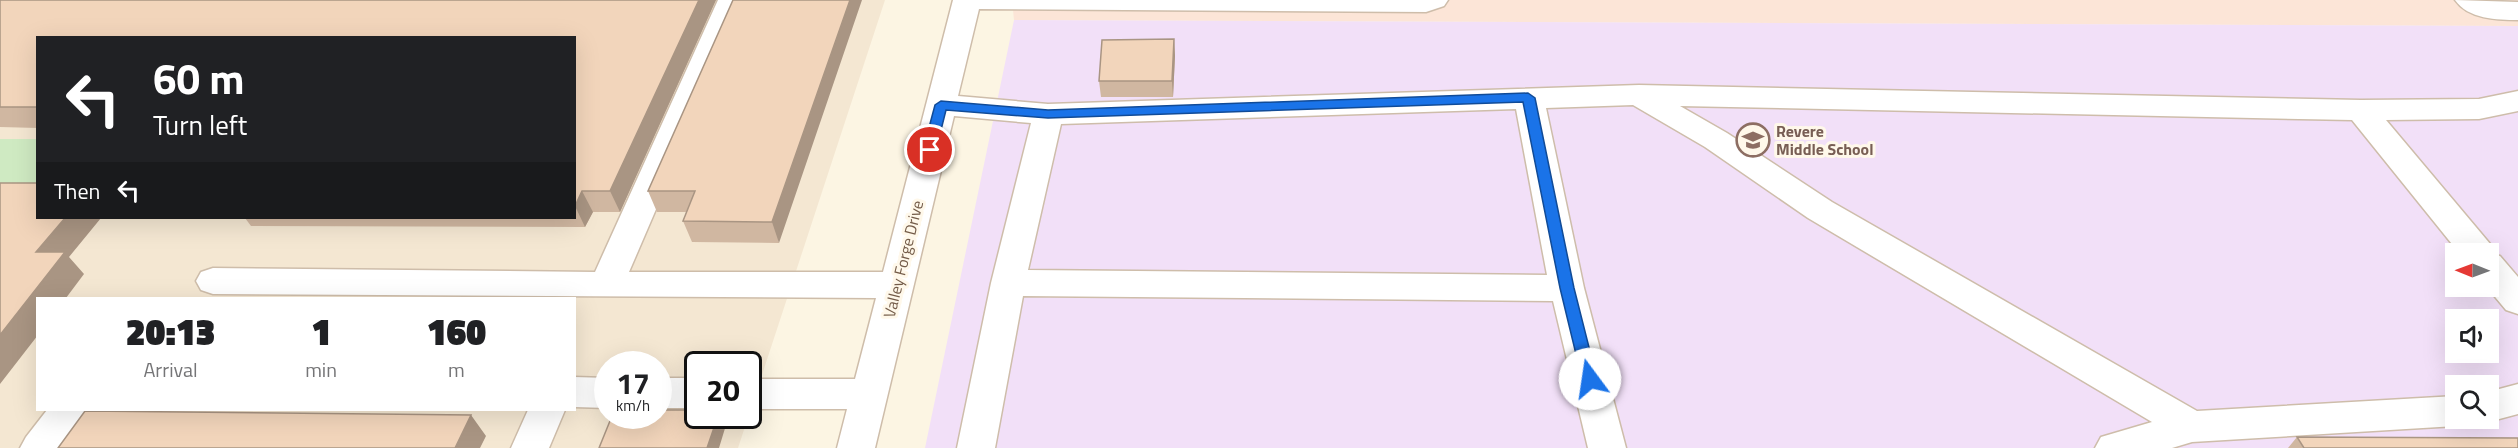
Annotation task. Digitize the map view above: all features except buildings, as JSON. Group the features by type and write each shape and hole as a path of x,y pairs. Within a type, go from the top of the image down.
{"street":[{"path":"606,285 732,0"},
{"path":"967,0 1426,3 1434,0"},
{"name":"Valley Forge Drive","path":"856,448 967,0"},
{"path":"2469,0 2478,7 2490,11 2518,11"},
{"path":"941,105 1048,114 1639,95 2361,110 2479,109 2518,100"},
{"path":"1639,95 1716,140 1820,210 2192,427"},
{"path":"1528,98 1567,288 1607,448"},
{"path":"2361,110 2470,243"},
{"path":"976,448 1008,284 1048,114"},
{"path":"2499,278 2518,301"},
{"path":"213,281 896,285"},
{"path":"1008,284 1567,288"},
{"path":"576,392 594,393"},
{"path":"762,394 869,394"},
{"path":"2499,404 2518,399"},
{"path":"39,448 67,411"},
{"path":"530,448 547,411"},
{"path":"2114,448 2192,427 2445,412"}],"shaded area":[{"path":"0,0 885,0 762,375 762,351 684,351 684,429 744,429 738,448 0,448"},
{"path":"1012,0 2518,0 2518,26 1014,20"},
{"name":"Revere Middle School","path":"1014,20 2518,26 2518,448 925,448"}],"green space":[{"path":"0,139 36,139 36,195 0,195"}],"place":[{"name":"Revere Middle School","path":"1753,140"}],"route":[{"path":"930,150 941,105 1048,114 1528,98 1567,288 1590,379"}]}
